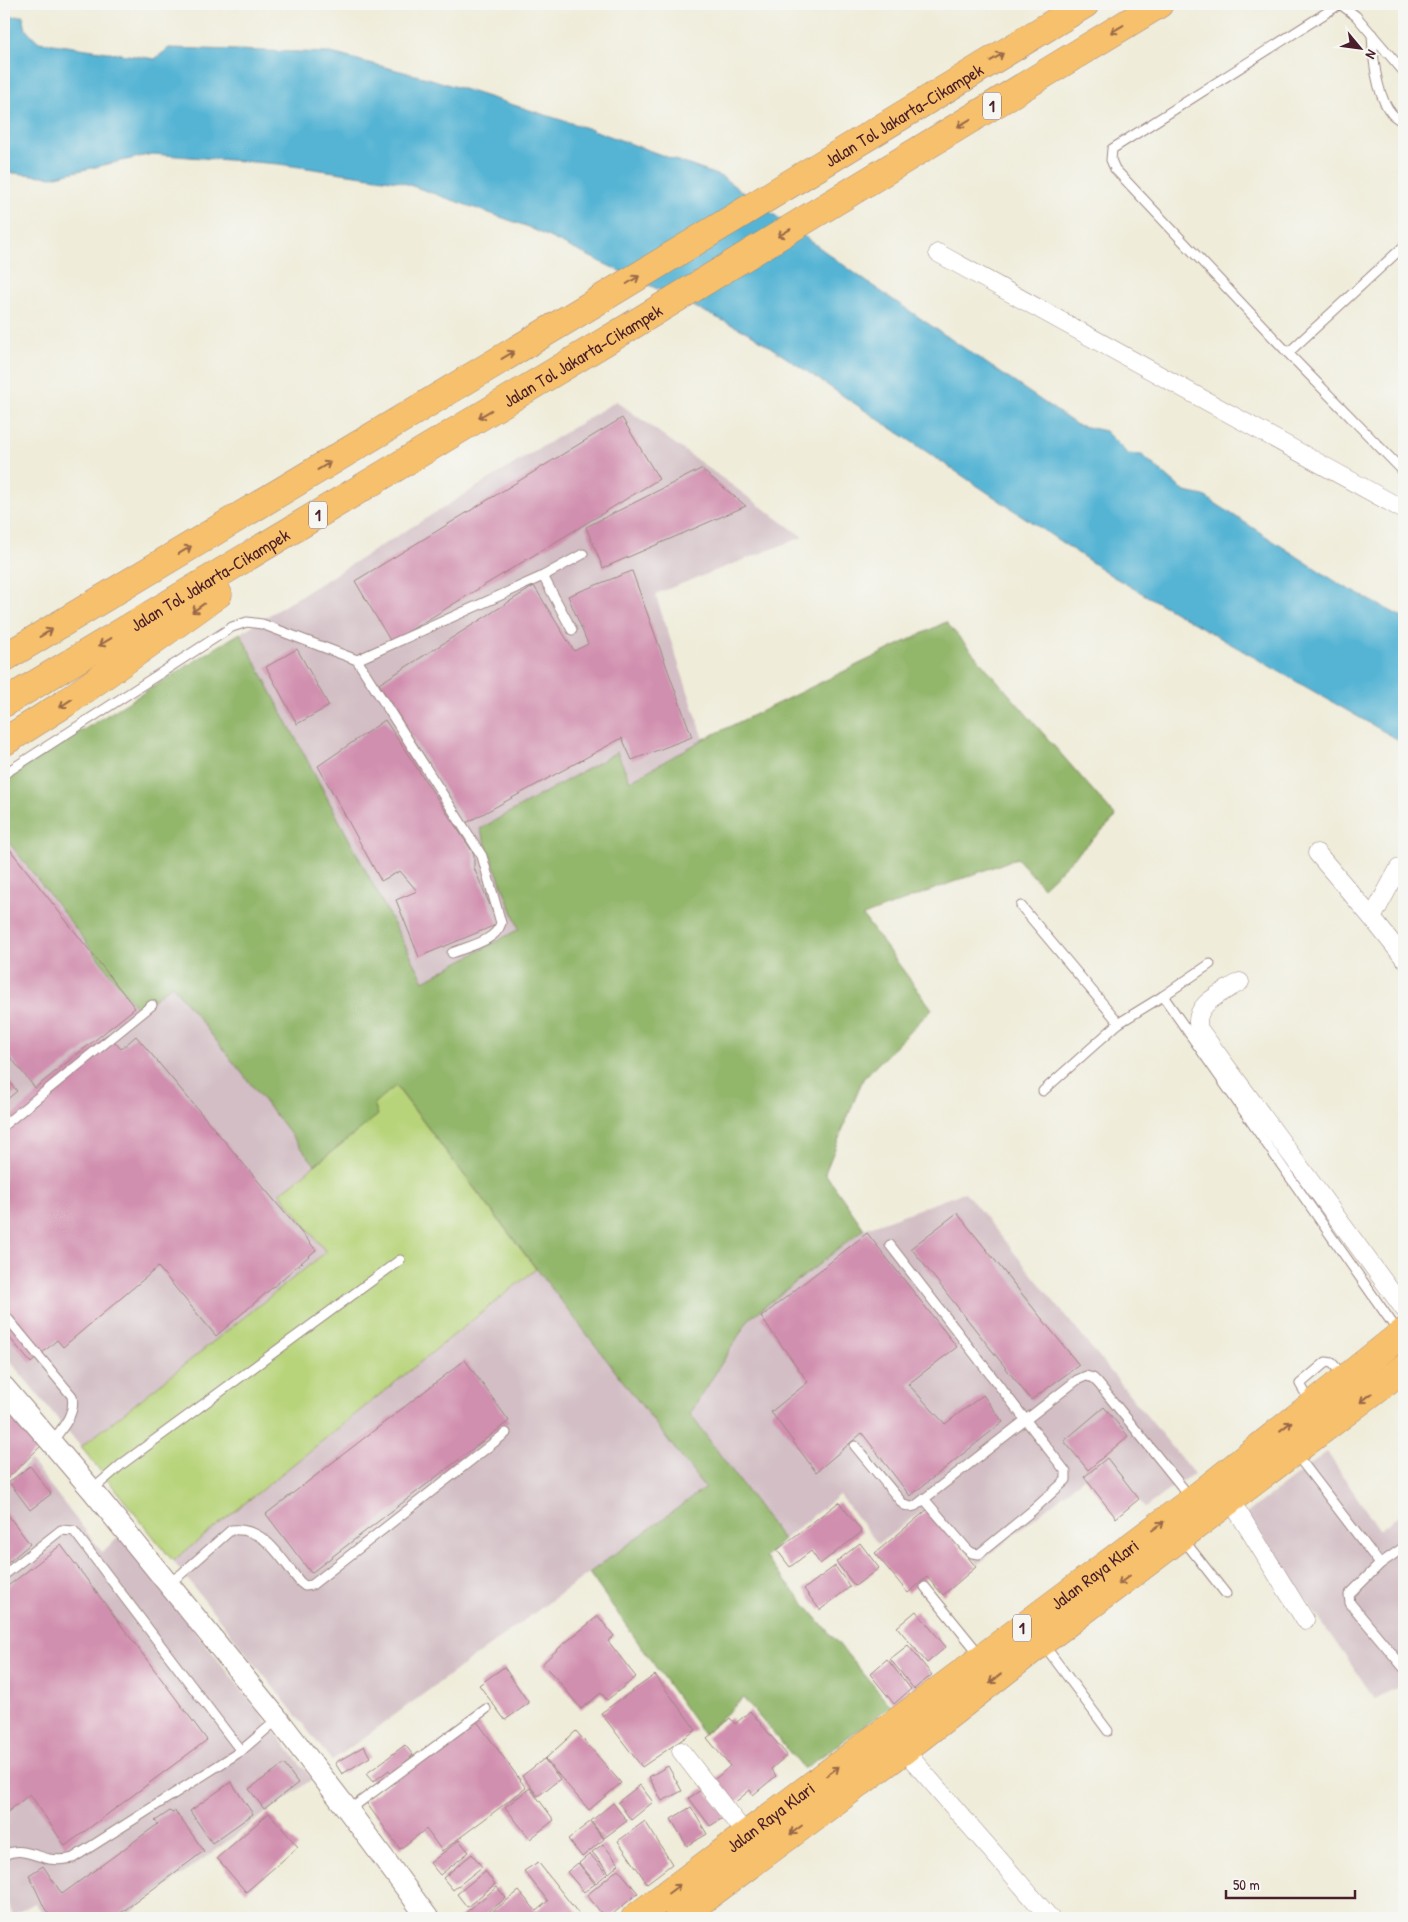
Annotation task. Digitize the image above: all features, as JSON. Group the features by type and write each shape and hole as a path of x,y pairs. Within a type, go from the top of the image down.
{"highway":[{"name":"Jalan Tol Jakarta–Cikampek","path":"4,658 591,306 1084,4"},
{"name":"Jalan Tol Jakarta–Cikampek","path":"4,703 631,326 1159,4"},
{"path":"4,742 64,704 379,478"},
{"name":"Jalan Raya Klari","path":"635,1918 1193,1500 1346,1379 1403,1325"},
{"name":"Jalan Raya Klari","path":"678,1918 904,1750 1042,1642 1404,1368"}],"street":[{"path":"938,253 1404,510"},
{"path":"1317,853 1404,958"},
{"path":"1372,918 1400,868"},
{"path":"1240,982 1206,1002 1196,1020 1199,1029 1403,1325"},
{"path":"4,1388 92,1490 278,1719 428,1918"},
{"path":"1230,1499 1305,1620"},
{"path":"904,1750 1050,1918"},
{"path":"681,1751 746,1835"}],"lane":[{"path":"1404,72 1356,16 1340,4 1112,149 1111,160 1115,168 1288,353 1404,472"},
{"path":"1372,34 1373,56 1382,99 1392,114 1404,123"},
{"path":"1288,353 1404,246"},
{"path":"357,660 544,576 583,554"},
{"path":"544,576 572,630"},
{"path":"4,774 232,626 247,622 262,624 357,660 482,856 502,923 499,931 492,936 452,953"},
{"path":"1022,906 1119,1023"},
{"path":"1043,1091 1119,1023 1210,964"},
{"path":"1163,996 1403,1325"},
{"path":"4,1125 152,1005"},
{"path":"890,1245 1066,1472 1067,1476 1066,1480 1033,1510 978,1554 967,1549 925,1500"},
{"path":"92,1490 122,1464 400,1260"},
{"path":"4,1314 72,1396 73,1406 70,1416 52,1442"},
{"path":"855,1446 904,1504 911,1507 925,1500 1076,1380 1086,1376 1093,1378 1193,1500"},
{"path":"168,1584 230,1530 240,1529 257,1534 264,1539 300,1582 305,1586 312,1585 506,1433"},
{"path":"1295,1452 1380,1564"},
{"path":"4,1575 61,1530 74,1531 241,1751"},
{"path":"1182,1536 1226,1594"},
{"path":"1404,1546 1380,1564 1349,1595 1350,1603 1404,1668"},
{"path":"924,1587 983,1658"},
{"path":"1042,1642 1108,1731"},
{"path":"348,1810 486,1709"},
{"path":"4,1855 12,1851 22,1851 50,1859 73,1858 241,1751 278,1719"}],"shaded area":[{"path":"616,401 803,537 655,594 704,739 630,781 617,753 480,829 519,929 424,982 240,633"},
{"path":"4,836 139,1011 172,985 315,1165 280,1193 326,1252 81,1447 4,1354"},
{"path":"965,1192 1194,1474 1178,1483 1145,1508 1107,1459 978,1564 928,1507 878,1544 839,1495 783,1540 690,1414 749,1319 864,1229"},
{"path":"536,1269 705,1488 332,1761 173,1561"},
{"path":"1327,1452 1379,1530 1404,1512 1404,1684 1375,1699 1246,1514"},
{"path":"30,1460 102,1552 120,1536 312,1779 123,1918 47,1918 35,1903 13,1915 4,1898 4,1487"}],"green space":[{"path":"946,622 1116,817 1043,887 1017,858 863,916 932,1009 863,1079 825,1173 864,1229 749,1319 690,1414 783,1540 765,1557 891,1706 804,1769 743,1698 704,1735 589,1573 705,1488 396,1086 374,1103 378,1115 315,1165 172,985 139,1011 4,836 4,779 240,633 424,981 519,929 480,829 617,752 630,781 704,739"},
{"path":"395,1085 536,1269 173,1561 81,1447 326,1252 280,1193 378,1115 374,1103"}],"water":[{"path":"23,16 26,30 39,42 155,59 169,48 331,53 431,79 593,130 722,177 867,282 1077,425 1105,431 1128,454 1142,455 1185,492 1204,496 1341,585 1404,618 1404,743 1112,576 751,334 526,226 398,181 279,164 152,154 52,177 4,172 4,17"}],"building":[{"path":"622,418 659,479 391,642 355,581"},
{"path":"701,469 746,506 603,568 586,527"},
{"path":"632,571 692,737 632,760 622,738 466,823 379,684 534,586 574,651 588,644 568,596"},
{"path":"297,649 329,706 297,724 266,667"},
{"path":"385,720 474,854 474,868 498,924 419,957 396,900 417,891 400,871 381,881 318,766"},
{"path":"4,842 135,1008 35,1088 4,1049"},
{"path":"108,1034 121,1049 136,1036 316,1250 216,1336 158,1267 63,1347 57,1340 31,1363 4,1331 4,1123"},
{"path":"4,1075 17,1091 4,1102"},
{"path":"957,1213 1079,1365 1031,1400 911,1248"},
{"path":"867,1233 957,1347 908,1384 945,1424 983,1395 1003,1422 910,1496 862,1433 816,1472 771,1412 808,1382 761,1317"},
{"path":"465,1360 509,1421 311,1573 266,1514"},
{"path":"4,1398 45,1442 5,1481 4,1480"},
{"path":"1104,1407 1128,1436 1088,1470 1064,1441"},
{"path":"1107,1458 1139,1499 1116,1518 1084,1477"},
{"path":"30,1466 51,1494 30,1510 9,1482"},
{"path":"839,1502 862,1532 820,1564 811,1551 790,1567 777,1550"},
{"path":"928,1509 976,1567 943,1595 927,1577 908,1593 875,1553"},
{"path":"4,1510 30,1544 4,1566"},
{"path":"860,1543 879,1568 855,1586 836,1562"},
{"path":"61,1545 207,1740 65,1846 30,1794 4,1815 4,1589"},
{"path":"835,1566 850,1587 820,1610 804,1589"},
{"path":"916,1611 946,1647 927,1663 897,1627"},
{"path":"598,1616 614,1636 608,1641 636,1677 607,1700 601,1693 581,1709 557,1679 542,1664"},
{"path":"908,1645 932,1675 914,1689 890,1659"},
{"path":"887,1659 911,1689 894,1704 870,1674"},
{"path":"504,1667 529,1703 505,1720 479,1685"},
{"path":"655,1675 696,1730 642,1767 601,1713"},
{"path":"750,1711 787,1755 771,1769 776,1776 753,1795 750,1790 733,1804 714,1780 730,1766 707,1738 730,1718 735,1724"},
{"path":"476,1720 526,1788 442,1851 426,1829 400,1849 365,1801"},
{"path":"576,1731 621,1783 589,1810 545,1759"},
{"path":"405,1745 413,1755 392,1774 389,1770 373,1782 366,1774"},
{"path":"364,1746 370,1757 342,1774 335,1763"},
{"path":"544,1759 560,1779 538,1796 522,1776"},
{"path":"284,1764 298,1783 264,1809 249,1789"},
{"path":"668,1766 682,1791 662,1801 649,1777"},
{"path":"231,1782 253,1814 212,1843 190,1811"},
{"path":"640,1785 653,1802 631,1820 618,1802"},
{"path":"530,1788 554,1820 530,1839 505,1807"},
{"path":"704,1788 726,1816 710,1826 689,1798"},
{"path":"613,1803 627,1821 604,1838 591,1821"},
{"path":"691,1807 707,1834 687,1846 671,1819"},
{"path":"170,1811 172,1813 175,1811 204,1851 114,1918 52,1918 45,1909 29,1875 43,1866 62,1894 158,1824 155,1821"},
{"path":"269,1813 298,1847 246,1892 217,1858"},
{"path":"645,1821 672,1864 647,1883 618,1841"},
{"path":"590,1822 604,1839 582,1857 568,1839"},
{"path":"459,1840 469,1852 440,1875 430,1863"},
{"path":"603,1844 619,1864 609,1873 592,1852"},
{"path":"472,1854 482,1867 453,1890 443,1878"},
{"path":"590,1854 607,1874 596,1883 579,1863"},
{"path":"538,1862 582,1918 484,1918 519,1891 536,1911 548,1901 524,1871"},
{"path":"578,1863 595,1884 584,1892 567,1872"},
{"path":"618,1869 638,1893 608,1918 605,1918 587,1895"},
{"path":"485,1871 495,1884 467,1907 457,1894"},
{"path":"497,1887 506,1898 481,1918 459,1918"}]}
